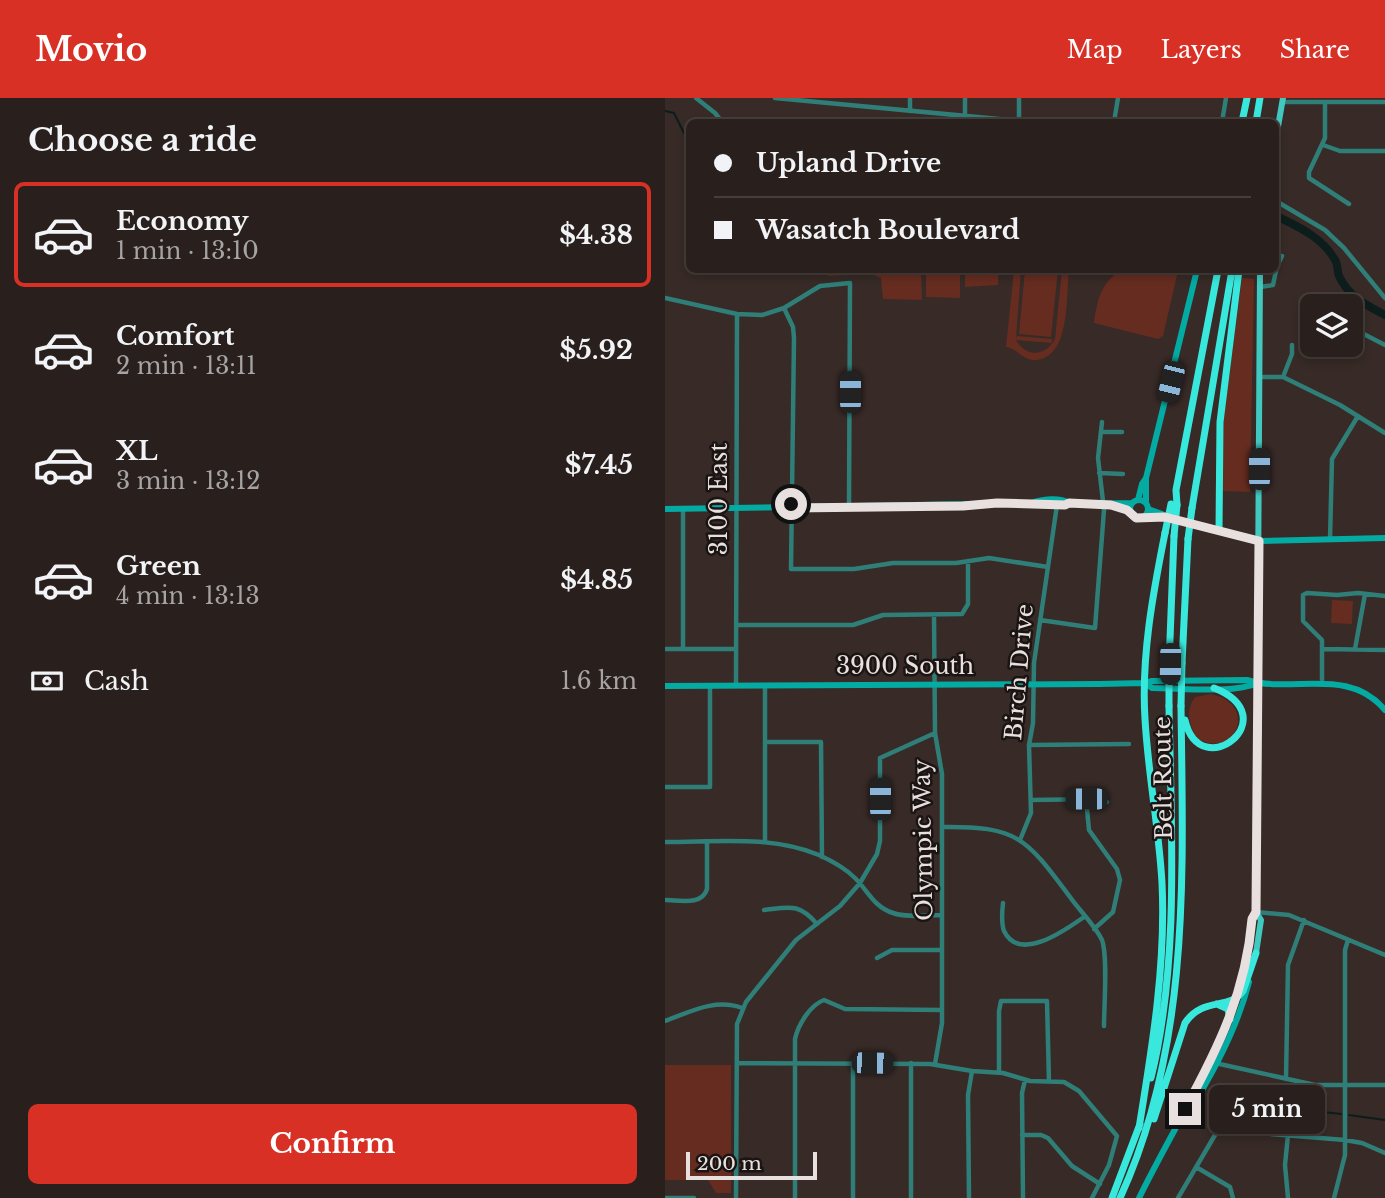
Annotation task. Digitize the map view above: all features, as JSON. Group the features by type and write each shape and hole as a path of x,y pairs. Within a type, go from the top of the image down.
{"highway":[{"path":"1242,119 1245,98"},
{"path":"1256,119 1260,98"},
{"name":"Belt Route","path":"1112,1198 1139,1128 1154,1067 1170,938 1169,706 1174,505 1217,273"},
{"name":"Belt Route","path":"1121,1196 1147,1126 1163,1065 1175,995 1183,880 1181,706 1188,539 1231,273"},
{"path":"1219,530 1220,422 1240,273"},
{"path":"1139,1128 1149,1065 1162,934 1162,883 1149,769 1145,683 1150,623 1165,533 1174,505"},
{"path":"1181,706 1187,730 1193,739 1211,748 1227,746 1239,734 1243,726 1243,716 1237,702 1214,688"},
{"path":"1121,1196 1144,1145 1183,1027 1196,1011 1237,998 1243,991 1256,953"},
{"path":"1212,1004 1228,1009 1230,1019"}],"main road":[{"path":"1279,119 1282,100"},
{"path":"1256,953 1261,920 1256,912 1260,273"}],"street":[{"path":"696,98 720,119"},
{"path":"775,98 992,119"},
{"path":"910,98 910,111"},
{"path":"965,98 965,117"},
{"path":"1019,98 1019,119"},
{"path":"1114,119 1118,98"},
{"path":"1222,119 1226,98"},
{"path":"1282,100 1385,102"},
{"path":"1325,102 1326,132 1309,176 1312,181 1349,204"},
{"path":"1323,145 1340,151 1385,151"},
{"path":"1279,203 1325,230 1344,248 1385,298"},
{"path":"1279,262 1282,256"},
{"path":"1145,517 1146,478 1196,273"},
{"path":"1260,286 1273,285 1276,273"},
{"path":"665,298 737,314 762,315 784,308 820,286 850,283 849,507"},
{"path":"784,308 791,322 794,338 791,569 854,569 893,563 989,558 1048,567"},
{"name":"3100 East","path":"736,684 737,314"},
{"path":"1363,333 1385,345"},
{"path":"1283,377 1292,355 1292,345"},
{"path":"1259,377 1283,377 1385,433"},
{"path":"1330,540 1332,459 1358,416"},
{"path":"1040,620 1095,628 1107,504 1098,452 1103,422"},
{"path":"1101,432 1122,432"},
{"path":"1100,473 1123,474"},
{"path":"1130,512 1146,478"},
{"path":"1032,503 1039,500 1065,500 1069,503"},
{"path":"665,509 1135,502 1162,513 1165,517"},
{"path":"1107,504 1130,512 1136,518 1165,517 1259,541 1385,538"},
{"name":"Birch Drive","path":"1020,840 1030,818 1029,745 1033,723 1034,684 1056,505"},
{"path":"683,508 683,649"},
{"path":"736,625 853,625 883,615 958,615 965,612 968,604 968,561"},
{"path":"1355,649 1366,594"},
{"path":"1322,683 1323,649 1319,636 1303,621 1303,595 1385,596"},
{"name":"Olympic Way","path":"934,615 935,733 941,762 942,827 942,1010 935,1064"},
{"path":"665,649 736,649"},
{"path":"1323,649 1385,649"},
{"name":"3900 South","path":"665,686 1237,680 1258,684"},
{"name":"3900 South","path":"1145,683 1152,688 1247,688 1258,684"},
{"path":"1258,684 1322,683 1344,686 1363,692 1385,710"},
{"path":"765,684 765,842"},
{"path":"665,787 710,787 710,685"},
{"path":"736,1198 737,1024 742,1008 798,937 836,909 859,883 880,846 880,758 935,733"},
{"path":"765,742 821,742 822,857"},
{"path":"1029,745 1129,744"},
{"path":"1031,800 1086,799 1107,802"},
{"path":"1086,799 1090,830 1117,869 1120,880 1113,912 1094,929"},
{"path":"942,827 986,828 1020,840 1038,854 1102,941 1104,1026"},
{"path":"665,842 765,842 793,847 822,857 853,876 872,900 888,911 901,915 942,915"},
{"path":"665,900 698,900 705,896 707,842"},
{"path":"1003,903 1003,929 1017,942 1048,940 1084,916"},
{"path":"764,910 799,908 817,924"},
{"path":"1214,1062 1237,998 1252,919 1256,912 1281,913 1304,920 1385,955"},
{"path":"1286,1079 1288,971 1291,953 1304,920"},
{"path":"1334,1198 1345,1159 1345,950 1348,940"},
{"path":"877,958 893,950 942,950"},
{"path":"1139,1198 1185,1109 1214,1062 1244,999 1256,953"},
{"path":"795,1198 795,1039 798,1028 815,1006 822,1000 845,1009 942,1010"},
{"path":"999,1072 1001,1001 1047,1001 1049,1082"},
{"path":"665,1021 713,1005 728,1004 742,1008"},
{"path":"1214,1062 1315,1085 1385,1085"},
{"path":"737,1063 935,1064 972,1071 999,1072 1025,1080 1064,1082 1074,1087 1117,1138 1092,1198"},
{"path":"853,1063 853,1198"},
{"path":"911,1063 911,1198"},
{"path":"968,1198 968,1095 972,1071"},
{"path":"1023,1198 1022,1093 1025,1080"},
{"path":"1178,1198 1219,1130 1345,1140 1362,1143 1385,1153"},
{"path":"1022,1135 1048,1138 1072,1166 1100,1184"},
{"path":"1288,1135 1285,1168 1289,1198"},
{"path":"1196,1167 1230,1187 1233,1198"},
{"path":"668,1198 694,1198"}],"shaded area":[{"path":"828,273 867,273 866,274 828,276"},
{"path":"921,273 922,300 883,299 881,278 874,275"},
{"path":"926,273 960,273 960,298 926,297"},
{"path":"965,273 998,273 998,285 965,287"},
{"path":"1014,273 1021,273 1016,339 1017,336 1052,339 1052,343 1016,340 1025,350 1036,353 1047,349 1051,345 1055,339 1062,273 1069,273 1064,324 1055,349 1047,357 1035,360 1006,347"},
{"path":"1025,273 1058,273 1051,337 1019,334"},
{"path":"1178,273 1163,336 1158,339 1094,323 1101,292 1115,275"},
{"path":"1242,278 1254,279 1250,492 1222,491 1223,422"},
{"path":"1332,600 1353,601 1352,624 1331,623"},
{"path":"1211,694 1226,700 1235,709 1238,719 1236,729 1230,737 1221,742 1210,743 1197,738 1190,723 1189,712 1195,697"},
{"path":"665,1065 731,1065 731,1193 716,1193 708,1180 665,1180"}],"waterway":[{"path":"665,111 674,113 686,137"},
{"path":"1279,218 1302,229 1324,246 1336,262 1339,276 1347,289 1364,304 1385,315"},
{"path":"1208,1092 1288,1108 1341,1114"},
{"path":"1349,1115 1385,1120"}],"route":[{"path":"791,504 791,508 963,506 986,503 1103,504 1127,510 1139,519 1165,517 1259,541 1256,912 1252,919 1243,974 1230,1019 1185,1109"}]}
